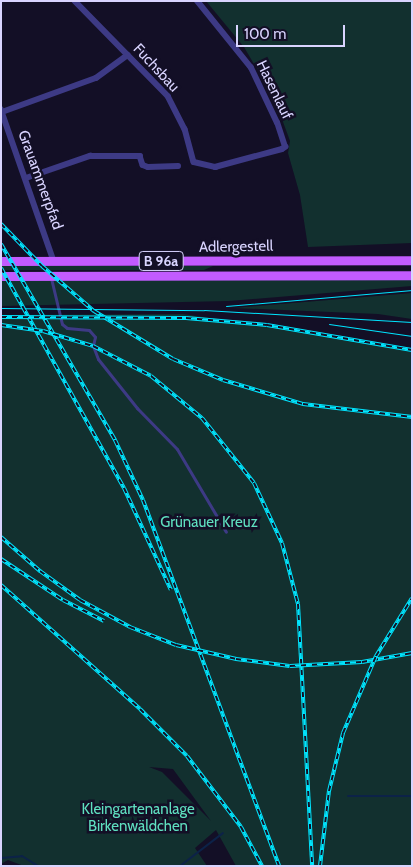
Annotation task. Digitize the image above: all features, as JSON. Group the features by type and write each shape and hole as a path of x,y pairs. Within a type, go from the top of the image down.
{"main road":[{"path":"269,260 269,274"},
{"name":"Adlergestell","path":"1,261 412,260"},
{"name":"Adlergestell","path":"1,276 412,275"}],"street":[{"name":"Fuchsbau","path":"75,1 168,96 185,129 192,159 198,164"},
{"name":"Hasenlauf","path":"196,1 251,68 267,99 284,147 232,164 215,167 198,164"},
{"path":"2,110 96,78 128,55"},
{"name":"Grauammerpfad","path":"2,110 54,261"},
{"path":"26,178 90,156 140,156 143,165 148,167 178,166"}],"lane":[{"path":"50,276 62,324 67,328 89,330 95,337 93,346 98,359 137,408 177,449 226,532"}],"green space":[{"path":"206,1 412,1 412,243 308,247 300,195 288,153 290,141 275,100 244,47"},
{"path":"1,266 213,266 204,270 1,270"},
{"path":"412,279 412,286 229,301 1,306 1,280"},
{"path":"412,293 412,319 378,314 233,308"},
{"name":"Grünauer Kreuz","path":"183,314 357,340 412,351 412,866 236,866 216,830 195,848 207,866 24,866 8,860 1,864 1,315","holes":["149,767 173,769 211,821 162,772"]}],"waterway":[{"path":"348,796 412,796"},
{"path":"180,866 223,833"},
{"path":"1,858 22,856 38,866"}],"tram line":[{"path":"226,306 412,290"},
{"path":"1,308 204,310 412,322"},
{"path":"329,324 412,336"}],"railway":[{"path":"1,224 42,266 94,311 173,359 223,380 303,404 412,417"},
{"path":"1,244 115,440 143,500 279,866"},
{"path":"1,268 124,488 171,590"},
{"path":"1,317 186,318 267,325 412,350"},
{"path":"1,325 43,331 93,346 151,376 202,418 254,483 282,543 298,604 312,866"},
{"path":"1,537 40,571 80,600 130,627 176,645 236,659 290,666 362,662 412,653"},
{"path":"1,559 63,600 104,621"},
{"path":"1,585 140,709 187,756 241,827 262,866"},
{"path":"320,866 329,791 343,733 376,656 412,598"}],"park label":[{"name":"Kleingartenanlage Birkenwäldchen","path":"138,818"}]}
